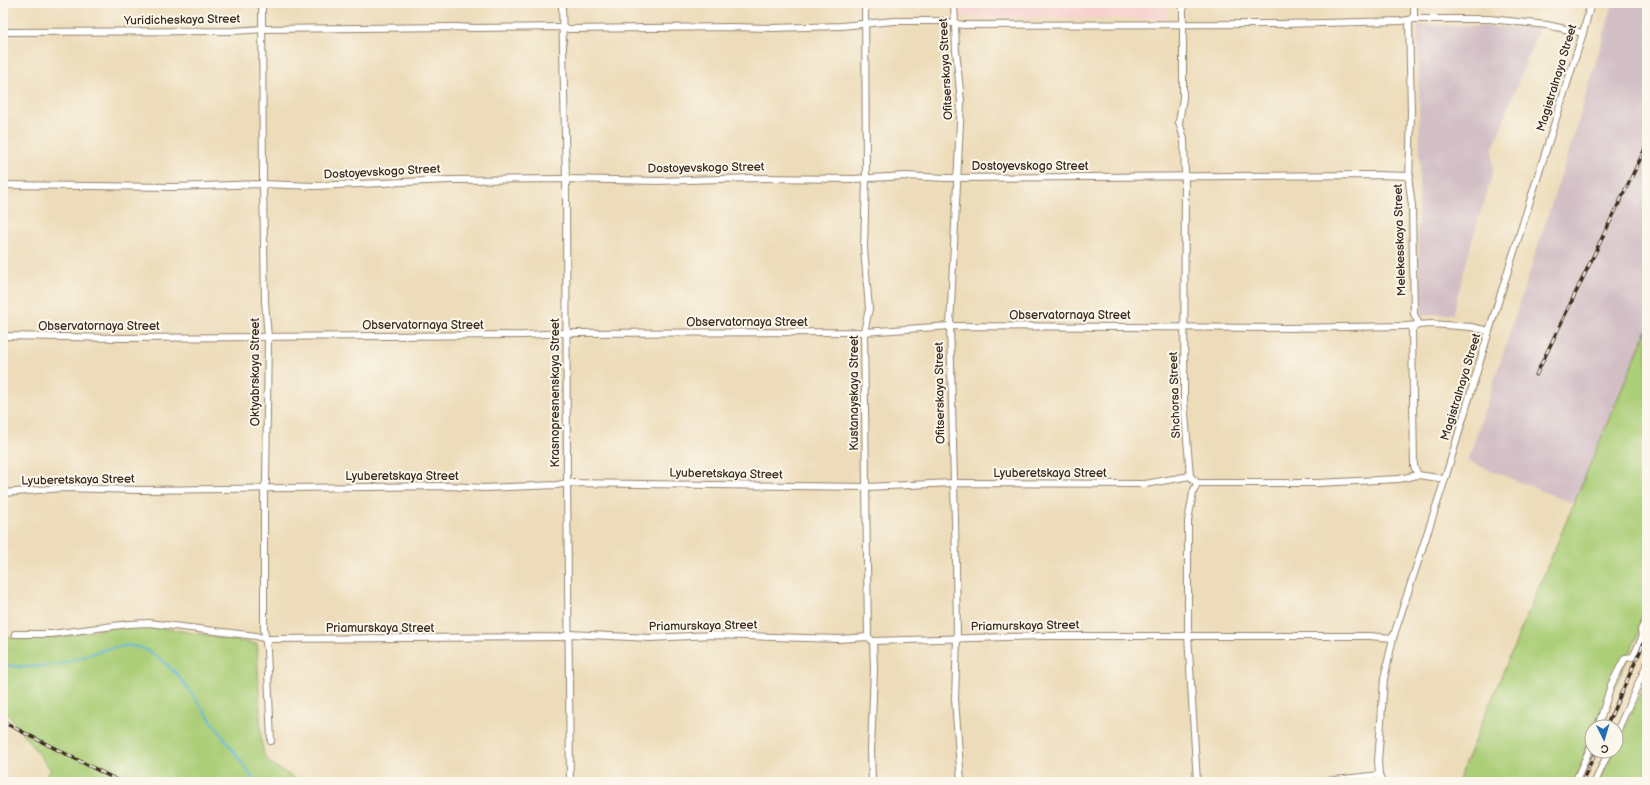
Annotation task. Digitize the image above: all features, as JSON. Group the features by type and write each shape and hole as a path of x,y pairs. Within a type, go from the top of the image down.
{"street":[{"name":"Oktyabrskaya Street","path":"262,3 265,301 268,336 266,482 264,487 264,629 266,639 271,741"},
{"name":"Krasnopresnenskaya Street","path":"562,3 566,179 566,483 570,634 570,782"},
{"name":"Kustanayskaya Street","path":"865,3 866,178 864,248 869,309 864,332 870,639 874,668 871,751 872,782"},
{"name":"Ofitserskaya Street","path":"954,3 954,22 961,102 956,178 950,326 957,638 955,699 961,782"},
{"name":"Shchorsa Street","path":"1183,3 1183,98 1179,122 1184,139 1184,402 1190,476"},
{"name":"Melekesskaya Street","path":"1414,3 1409,73 1411,112 1409,184 1412,206 1414,314 1419,324"},
{"name":"Magistralnaya Street","path":"1382,782 1379,775 1378,761 1384,679 1393,638 1446,479 1490,332 1584,33 1591,3"},
{"name":"Yuridicheskaya Street","path":"3,32 562,27 568,29 773,28 866,24 894,21 941,20 963,25 1281,24 1489,19 1547,25 1584,33"},
{"name":"Dostoyevskogo Street","path":"3,185 174,187 263,184 314,186 450,180 566,179 658,181 752,178 852,179 906,176 956,178 1410,176"},
{"name":"Observatornaya Street","path":"3,336 114,338 524,335 566,333 864,332 950,326 1303,327 1404,326 1419,324 1471,328 1490,332"},
{"path":"1418,475 1414,466 1412,329 1419,324"},
{"path":"1190,476 1197,483 1317,483 1399,479 1418,475 1446,479"},
{"name":"Lyuberetskaya Street","path":"3,492 62,488 141,490 264,487 448,486 484,488 557,485 566,483 866,487 953,483 1145,484 1190,476"},
{"path":"1197,483 1193,493 1188,521 1188,635 1198,782"},
{"path":"1600,719 1611,685 1625,658 1633,657 1642,638 1641,630 1647,617"},
{"name":"Priamurskaya Street","path":"15,634 51,634 129,624 149,623 256,636 266,639 561,638 570,634 650,638 714,635 839,639 1188,635 1369,636 1393,638"},
{"path":"1623,719 1647,664"},
{"path":"1575,782 1585,759"},
{"path":"1595,782 1605,759"},
{"path":"1318,782 1379,775"}],"shaded area":[{"path":"956,3 1167,3 1167,19 956,17"},
{"path":"1613,3 1647,3 1647,329 1574,504 1468,461 1576,129"},
{"path":"1418,25 1539,28 1493,148 1493,172 1473,237 1453,314 1422,314 1419,295 1418,216 1420,161"}],"green space":[{"path":"1647,329 1647,613 1601,719 1584,719 1585,759 1575,782 1457,782"},
{"path":"126,625 164,628 257,644 261,740 264,755 270,763 300,782 41,782 51,770 3,708 3,633 7,637 51,638"},
{"path":"1647,678 1647,782 1600,782 1610,759 1624,759 1624,729"}],"waterway":[{"path":"3,664 27,667 51,665 67,662 114,647 124,646 133,646 146,650 161,660 178,675 256,782"}],"railway":[{"path":"1536,375 1647,145"},
{"path":"1610,719 1647,636"},
{"path":"3,722 121,782"},
{"path":"1582,782 1592,759"}]}
